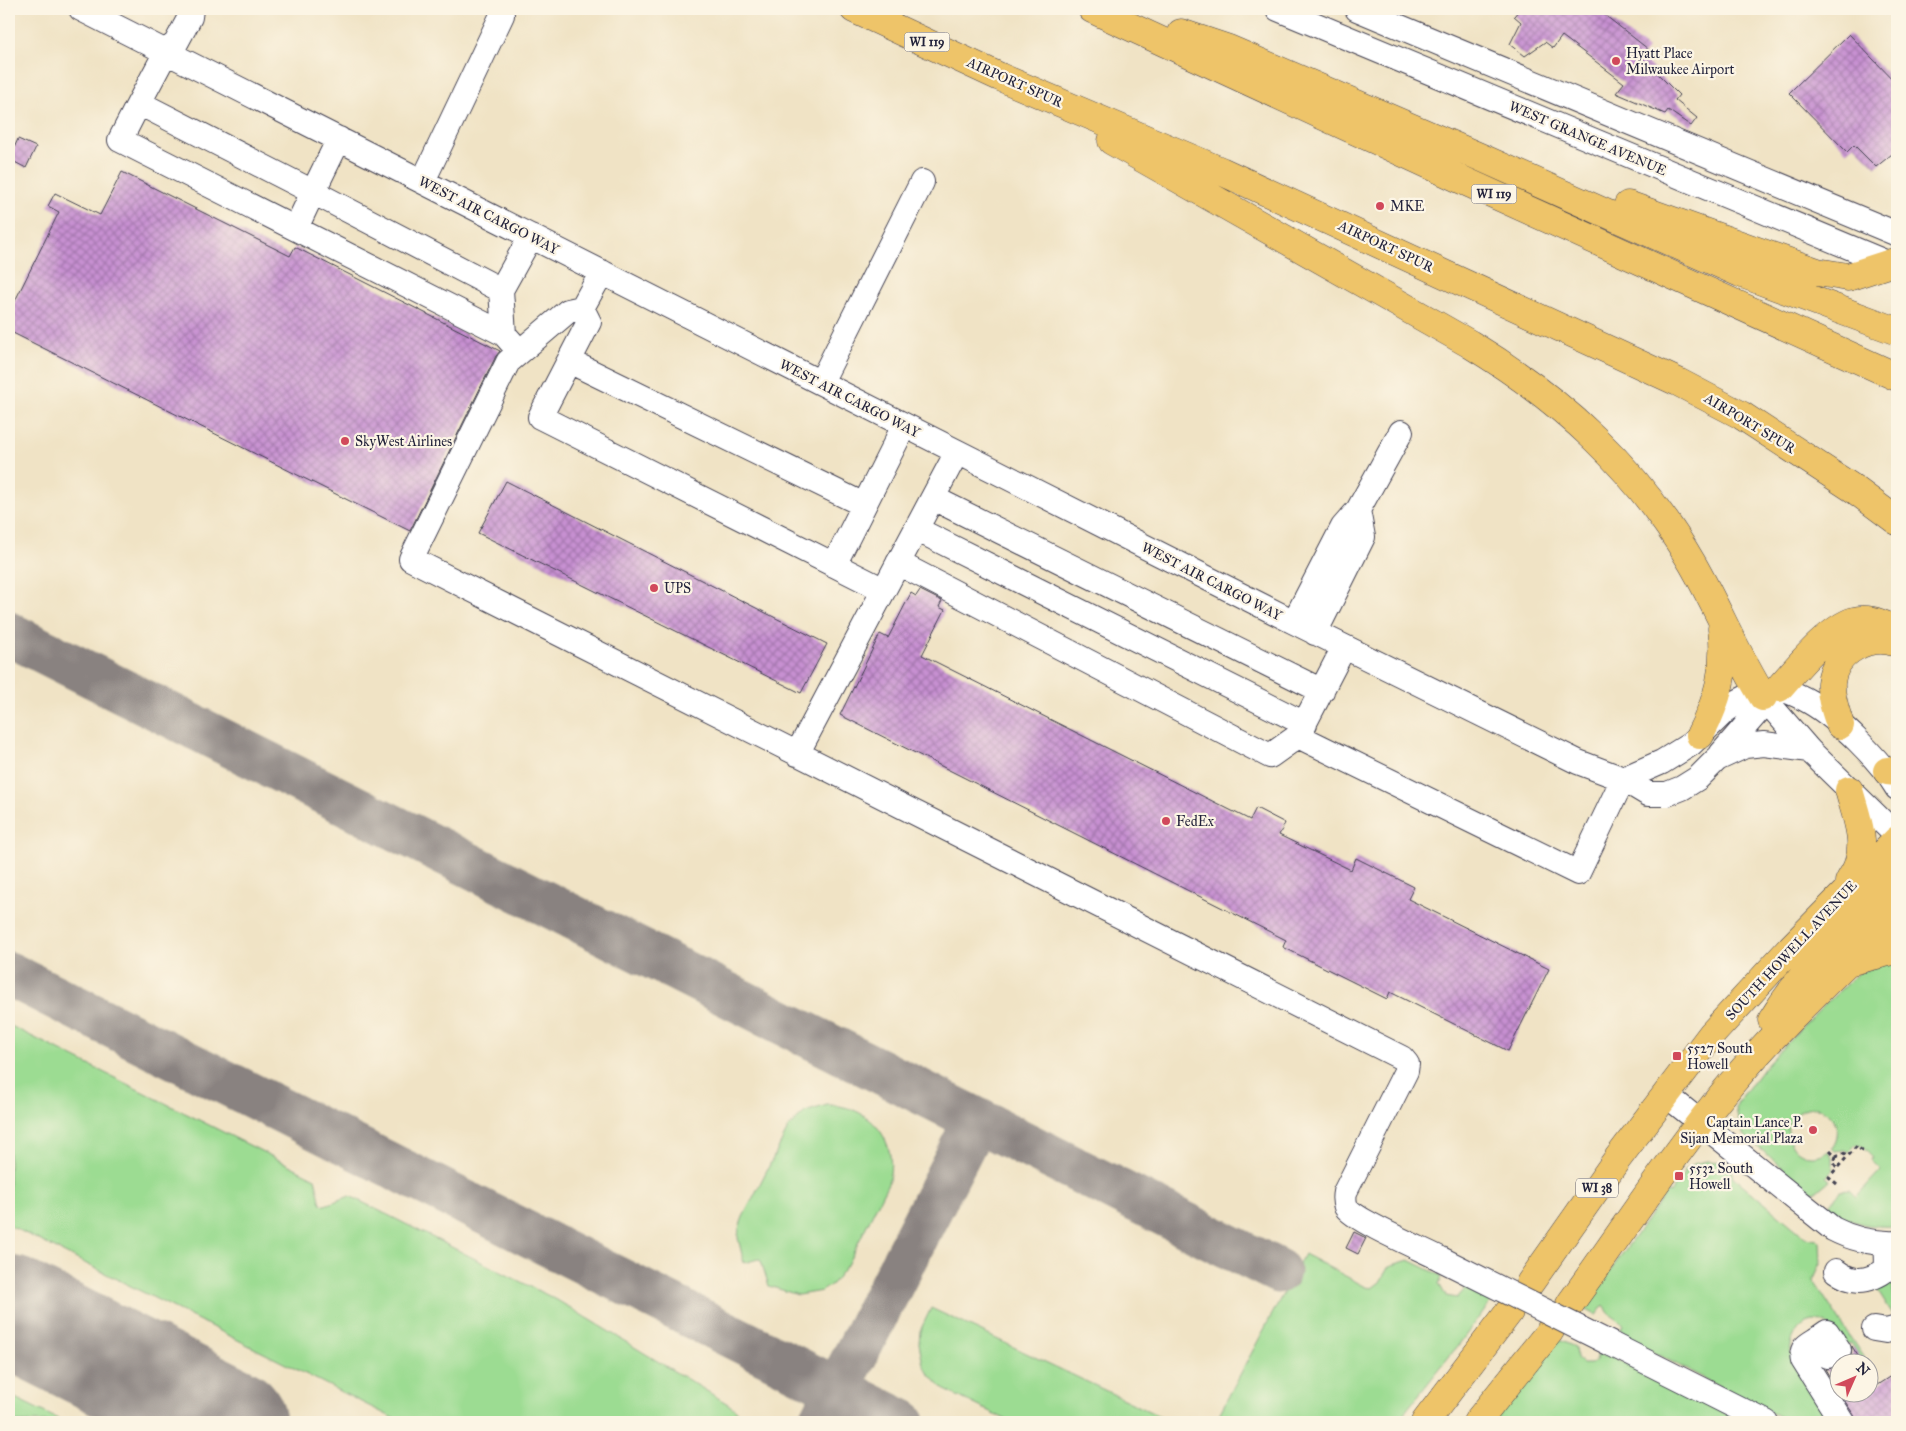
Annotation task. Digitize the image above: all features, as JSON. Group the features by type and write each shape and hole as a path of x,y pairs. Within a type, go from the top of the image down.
{"main road":[{"name":"AIRPORT SPUR","path":"854,9 1000,77 1221,171 1678,382 1749,420 1854,489 1897,521"},
{"name":"WI 119","path":"1092,9 1460,179 1897,376"},
{"path":"1108,9 1228,49 1480,157 1740,273 1897,331"},
{"path":"1000,77 1470,344 1540,390 1572,417 1605,449 1651,502 1691,561 1721,619 1771,692 1820,644 1840,628 1855,621 1872,620 1888,626 1897,632"},
{"path":"1480,157 1540,173 1817,272 1848,277 1895,264"},
{"path":"1700,735 1713,708 1722,677 1724,653 1721,619"},
{"path":"1840,725 1833,703 1831,683 1837,664 1850,649 1870,640 1889,640 1897,643"},
{"path":"1845,892 1858,864 1861,850 1860,832 1849,790"},
{"name":"SOUTH HOWELL AVENUE","path":"1530,1283 1665,1094 1734,1009 1897,838"},
{"path":"1731,1085 1784,1000 1812,964 1847,925 1897,875"},
{"path":"1570,1304 1701,1122 1731,1085 1774,1035 1897,913"},
{"path":"1847,963 1897,950"},
{"path":"1424,1422 1510,1312"},
{"path":"1477,1422 1550,1330"}],"street":[{"name":"WEST AIR CARGO WAY","path":"81,9 1299,625 1578,762 1623,779 1648,794 1667,794 1682,788 1698,778 1717,759 1745,746 1764,744 1809,750"},
{"path":"166,52 164,38 182,9"},
{"path":"191,9 190,16 176,42 166,52 120,140 504,334 520,351"},
{"name":"WEST GRANGE AVENUE","path":"1278,9 1895,264"},
{"path":"1347,37 1367,11 1897,234"},
{"path":"423,181 502,15"},
{"path":"139,103 501,290"},
{"path":"296,228 339,139"},
{"path":"821,382 922,182"},
{"path":"504,334 501,290 531,236"},
{"path":"602,272 582,308 568,311 508,362 411,559 1402,1058 1407,1064 1406,1071 1345,1192 1344,1198 1347,1208 1358,1218 1766,1422"},
{"path":"582,308 589,322 540,417 884,590"},
{"path":"568,361 864,505"},
{"path":"834,565 904,426"},
{"path":"1299,625 1325,536 1334,523 1358,510 1401,432"},
{"path":"797,754 958,452"},
{"path":"933,498 1322,691"},
{"path":"1299,625 1363,537 1358,510"},
{"path":"916,529 1120,631 1302,730 1578,874 1623,779 1662,762 1691,744 1725,711 1751,695 1771,692 1812,703 1840,725 1894,777"},
{"path":"898,563 1270,756 1302,730 1344,647"},
{"path":"1120,631 1163,613"},
{"path":"1771,692 1809,750 1897,838"},
{"path":"1717,759 1761,708 1771,692"},
{"path":"1665,1094 1833,1229 1859,1240 1892,1244 1887,1266 1883,1272 1876,1276 1856,1281 1836,1271"},
{"path":"1874,1328 1886,1331 1897,1328"},
{"path":"1828,1348 1804,1347 1802,1350 1803,1360 1842,1422"}],"path":[{"path":"1836,1184 1829,1177 1837,1168 1857,1146 1864,1153"},
{"path":"1830,1150 1836,1156"},
{"path":"1837,1168 1834,1163 1836,1156 1843,1152 1849,1155"}],"green space":[{"path":"1897,959 1897,1226 1878,1226 1861,1224 1845,1218 1829,1207 1841,1191 1849,1190 1856,1197 1881,1170 1871,1160 1873,1157 1861,1145 1856,1144 1849,1152 1844,1150 1835,1151 1832,1148 1837,1138 1837,1129 1834,1121 1828,1114 1821,1109 1812,1107 1803,1109 1793,1118 1788,1128 1791,1143 1799,1152 1804,1155 1816,1156 1828,1151 1832,1157 1834,1169 1826,1177 1830,1180 1817,1191 1812,1192 1745,1136 1738,1120 1736,1108 1738,1102 1762,1070 1802,1027 1858,973"},
{"path":"9,1025 315,1178 321,1204 325,1205 350,1196 557,1300 728,1404 736,1410 744,1422 401,1422 9,1225"},
{"path":"827,1105 856,1111 878,1128 890,1153 891,1168 888,1183 847,1265 832,1284 822,1291 798,1295 769,1286 761,1261 758,1259 744,1263 738,1238 739,1228 789,1127 805,1112"},
{"path":"1707,1161 1722,1162 1730,1166 1733,1177 1805,1237 1817,1239 1820,1242 1821,1263 1813,1280 1861,1354 1857,1354 1850,1343 1845,1345 1829,1326 1819,1321 1812,1321 1800,1328 1793,1339 1791,1353 1834,1422 1790,1422 1621,1336 1625,1332 1619,1329 1623,1327 1622,1324 1608,1312 1604,1305 1596,1315 1583,1308 1667,1192 1670,1193 1684,1173 1683,1171 1693,1164"},
{"path":"1304,1254 1366,1287 1372,1288 1380,1282 1389,1266 1409,1260 1442,1276 1439,1284 1446,1296 1457,1298 1466,1288 1491,1301 1397,1422 1215,1422"},
{"path":"1890,1274 1897,1313 1897,1322 1872,1282"},
{"path":"931,1308 1172,1422 1011,1422 943,1389 929,1374 923,1365 919,1343 920,1331"},
{"path":"1559,1340 1575,1347 1576,1358 1583,1364 1591,1364 1596,1360 1598,1354 1603,1357 1605,1353 1743,1422 1494,1422"},
{"path":"9,1395 64,1422 9,1422"}],"building":[{"name":"Hyatt Place Milwaukee Airport","path":"1520,9 1597,9 1648,49 1641,57 1679,95 1675,100 1697,118 1691,126 1668,110 1665,114 1616,93 1624,83 1562,36 1553,48 1545,42 1525,56 1510,44 1521,22 1514,16"},
{"path":"1849,34 1897,84 1897,150 1876,167 1854,145 1847,152 1789,93"},
{"path":"18,139 36,147 26,168 9,159"},
{"name":"SkyWest Airlines","path":"122,172 290,256 295,247 500,351 410,531 9,331 9,313 59,212 48,206 55,193 100,215"},
{"name":"UPS","path":"506,481 827,644 801,693 478,533"},
{"name":"FedEx","path":"920,590 942,601 939,607 945,610 922,655 1250,820 1256,808 1285,823 1279,835 1351,870 1356,858 1414,887 1408,899 1549,969 1508,1051 1390,992 1387,999 1283,947 1286,940 840,715 880,634 888,638 911,593 916,596"},
{"path":"1354,1232 1366,1238 1358,1254 1346,1248"},
{"path":"1852,1346 1857,1354 1851,1354"},
{"path":"1897,1372 1897,1422 1856,1422 1847,1404 1878,1404 1878,1384"}],"taxiway":[{"path":"9,634 1278,1271"},
{"path":"9,974 903,1422"},
{"path":"821,1422 976,1120"}],"runway":[{"path":"9,1311 231,1422"}],"place":[{"name":"Hyatt Place Milwaukee Airport","path":"1616,61"},
{"name":"MKE","path":"1380,206"},
{"name":"SkyWest Airlines","path":"345,441"},
{"name":"UPS","path":"654,588"},
{"name":"FedEx","path":"1166,821"},
{"name":"5527 South Howell","path":"1677,1056"},
{"name":"Captain Lance P. Sijan Memorial Plaza","path":"1813,1130"},
{"name":"5532 South Howell","path":"1679,1176"}]}
